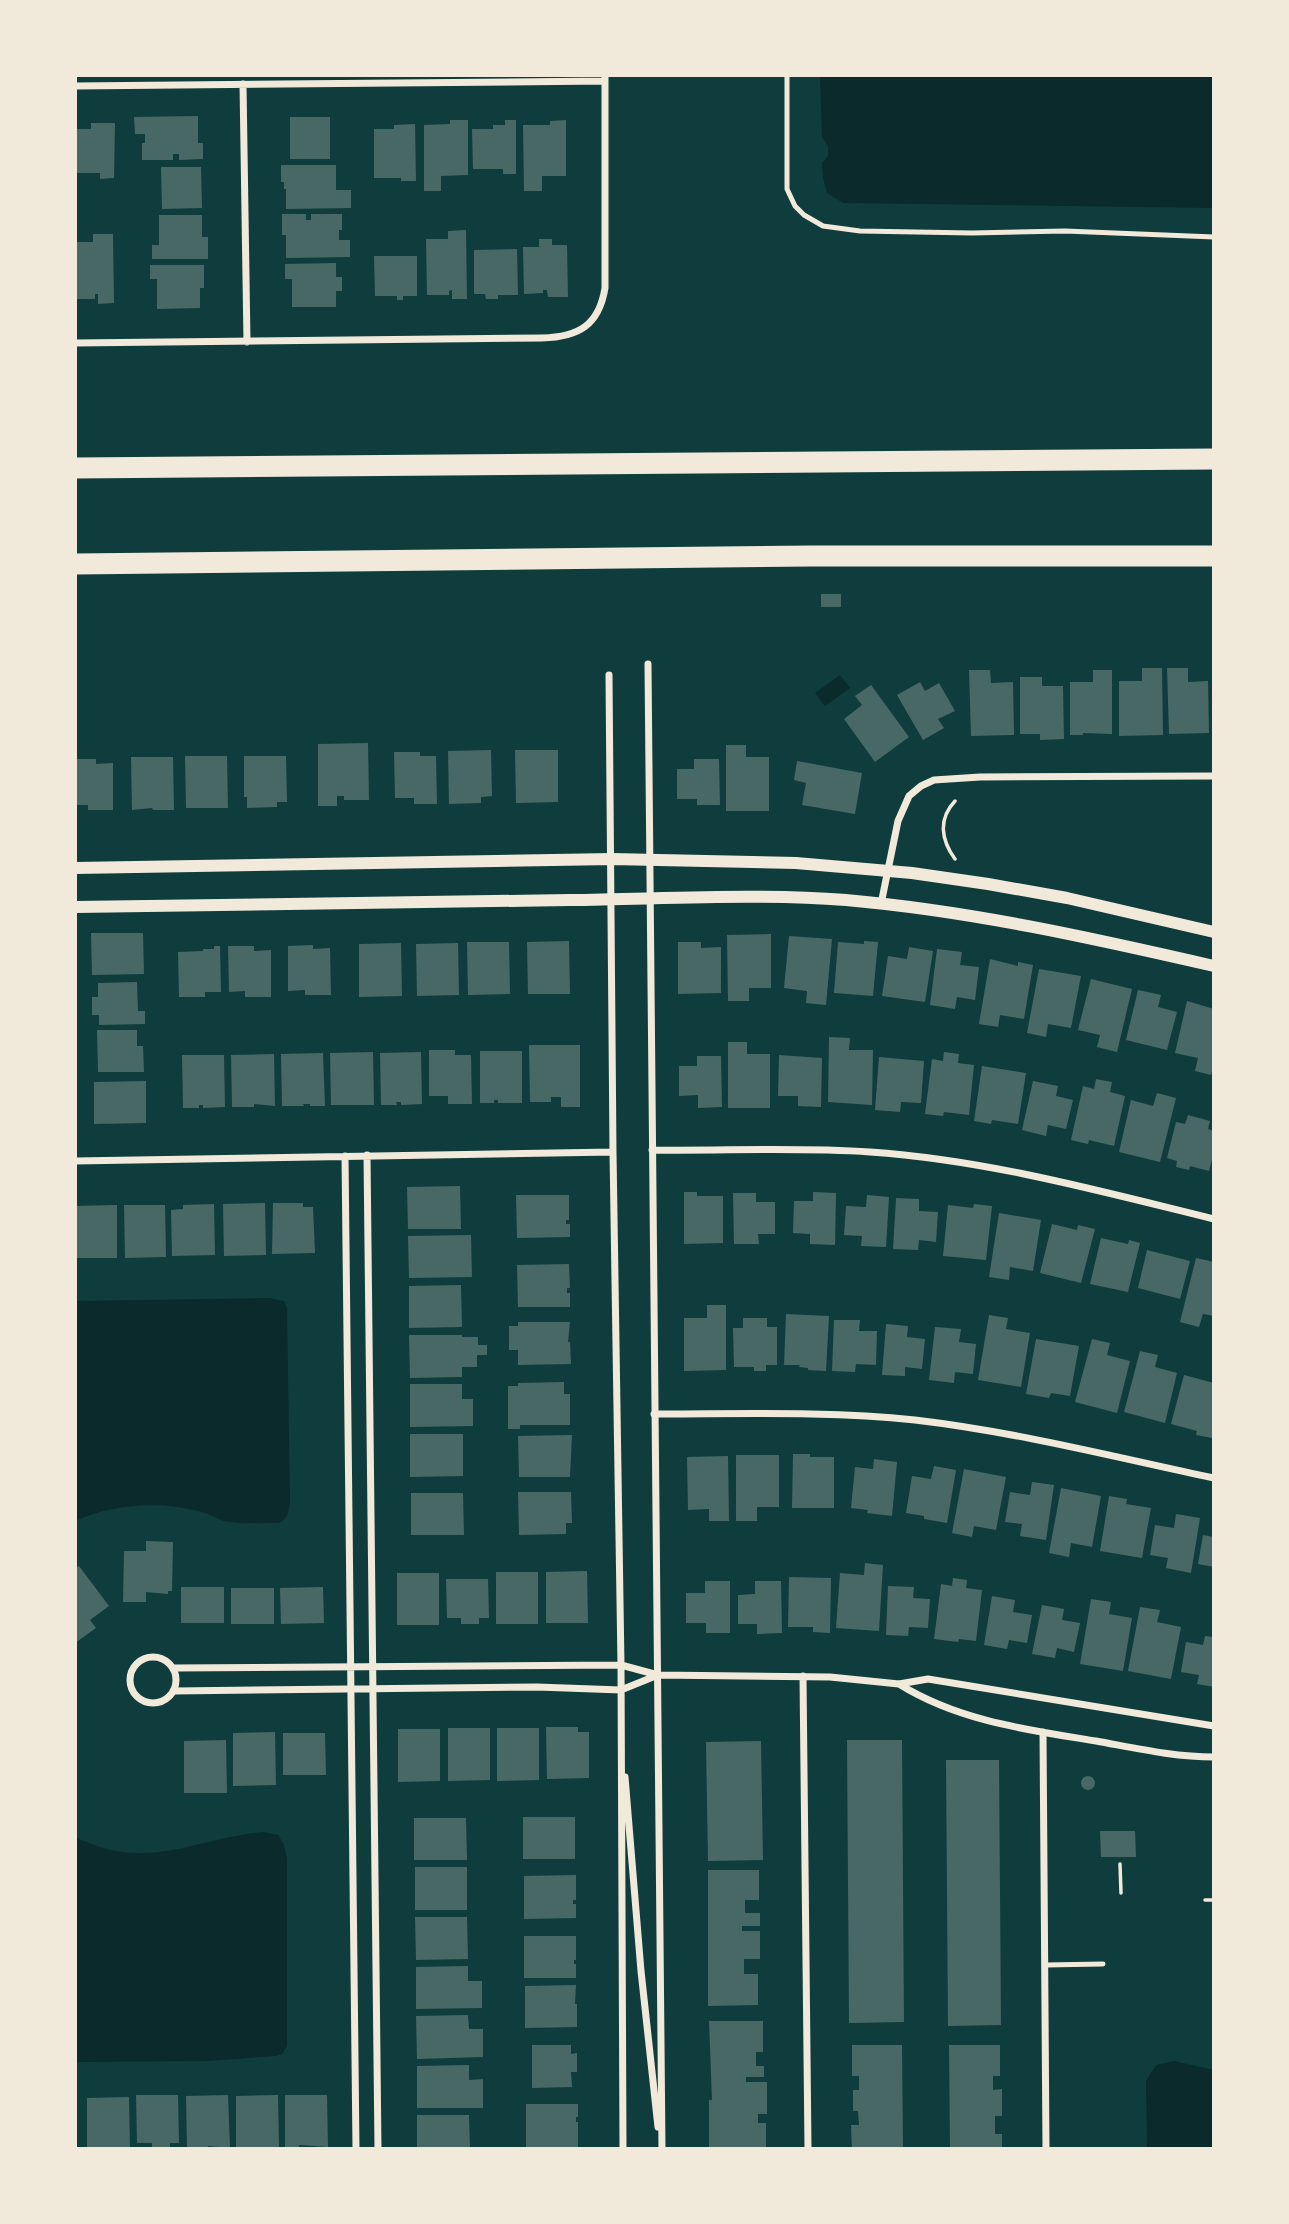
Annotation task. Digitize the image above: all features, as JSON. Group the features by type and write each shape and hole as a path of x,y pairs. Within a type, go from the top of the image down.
{"highway":[{"path":"75,468 1214,458"},
{"path":"75,564 811,556 1214,556"}],"street":[{"path":"75,86 605,78 605,288 600,309 592,322 568,334 551,338 75,343"},
{"path":"243,84 247,342"},
{"path":"648,664 661,2149"},
{"path":"609,676 621,1665 623,2149"},
{"path":"881,904 898,821 905,803 921,786 934,780 1214,776"},
{"path":"75,868 612,859 796,863 988,884 1067,898 1214,932"},
{"path":"75,907 761,896 881,904 1066,932 1214,966"},
{"path":"652,1150 819,1150 908,1155 1028,1175 1214,1219"},
{"path":"75,1161 613,1152"},
{"path":"366,1155 378,2149"},
{"path":"345,1156 356,2149"},
{"path":"654,1414 779,1412 916,1420 1054,1442 1214,1478"},
{"path":"154,1656 169,1662 174,1668 176,1684 173,1691 161,1702 145,1701 133,1691 131,1675 139,1661 154,1656"},
{"path":"174,1668 621,1665 658,1675 846,1677 899,1684 928,1679 1214,1726"},
{"path":"173,1691 537,1687 621,1690 658,1675"},
{"path":"803,1676 808,2149"},
{"path":"899,1684 925,1700 954,1711 1043,1732 1166,1754 1214,1757"},
{"path":"1043,1732 1046,2149"},
{"path":"621,1741 641,1971 661,2149"}],"lane":[{"path":"787,75 787,189 795,206 804,215 824,226 860,231 1088,231 1214,237"},
{"path":"1045,1965 1103,1964"}],"path":[{"path":"955,801 949,808 942,828 944,840 955,859"},
{"path":"1121,1864 1121,1893"},
{"path":"1205,1900 1214,1900"}],"water":[{"path":"820,75 1214,75 1214,208 843,203 827,193 823,178 822,163 828,156 828,147 822,137"},
{"path":"840,675 850,688 825,706 815,693"},
{"path":"269,1298 284,1301 287,1308 290,1500 288,1514 284,1519 278,1523 229,1522 198,1511 152,1505 105,1511 75,1521 75,1301"},
{"path":"263,1832 278,1835 284,1845 287,1859 287,2046 282,2054 208,2061 75,2062 75,1837 101,1847 148,1853"},
{"path":"1174,2061 1214,2070 1214,2149 1147,2149 1146,2081 1156,2065"}],"building":[{"path":"198,116 198,143 203,143 203,159 179,160 179,154 173,154 173,160 142,160 145,134 135,134 134,117"},
{"path":"290,117 330,117 330,159 290,159"},
{"path":"450,120 468,120 468,175 441,176 441,191 424,191 424,125 450,124"},
{"path":"505,120 516,120 516,174 503,174 503,169 473,169 472,129 493,129 493,125 505,125"},
{"path":"566,120 566,176 542,176 542,191 524,191 523,125 550,125 550,121"},
{"path":"91,123 115,123 114,178 100,179 100,173 75,173 75,129 91,129"},
{"path":"415,124 416,181 374,178 374,129 394,129 394,125"},
{"path":"281,165 336,165 336,190 351,190 351,208 286,209 286,189 284,182 281,182"},
{"path":"161,167 201,167 202,208 162,209"},
{"path":"282,214 306,214 306,220 311,220 311,214 342,214 339,240 350,240 350,257 286,258"},
{"path":"159,215 202,215 202,237 208,237 208,259 152,259 152,245 159,245"},
{"path":"466,230 467,299 452,299 452,290 449,295 427,295 426,239 448,239 448,231"},
{"path":"93,234 113,234 114,303 98,304 98,294 95,294 95,299 75,299 75,242 93,242"},
{"path":"539,239 552,239 552,245 567,245 568,297 548,297 547,290 543,290 543,293 524,294 523,247 539,247"},
{"path":"517,249 518,295 498,295 498,299 486,299 485,294 474,294 474,250"},
{"path":"374,256 417,256 417,296 403,296 403,300 397,300 397,296 375,296"},
{"path":"336,263 336,277 342,277 342,291 336,291 336,307 292,307 292,279 285,279 285,264"},
{"path":"150,265 204,265 204,288 200,288 200,308 157,309 157,279 150,279"},
{"path":"821,594 841,594 841,607 821,607"},
{"path":"1142,668 1162,668 1163,735 1119,736 1119,681 1142,681"},
{"path":"1167,668 1188,668 1188,682 1208,681 1209,733 1169,734"},
{"path":"969,670 990,670 991,683 1013,682 1014,735 971,736"},
{"path":"1093,670 1112,670 1112,734 1070,735 1070,682 1093,682"},
{"path":"1020,677 1042,677 1042,686 1063,686 1064,739 1040,740 1040,734 1020,734"},
{"path":"920,682 925,691 939,683 955,711 938,719 944,728 923,740 897,695"},
{"path":"871,685 909,737 875,762 844,719 862,705 855,696"},
{"path":"368,743 369,800 344,800 344,796 337,796 337,806 318,806 318,744"},
{"path":"726,745 746,745 746,757 769,757 769,811 726,811"},
{"path":"491,750 492,796 481,797 481,803 449,804 448,751"},
{"path":"515,750 558,750 558,802 516,803"},
{"path":"394,752 420,752 420,756 436,756 437,804 414,804 414,798 395,798"},
{"path":"185,756 227,756 228,808 186,808"},
{"path":"244,756 286,756 287,802 277,802 277,807 247,808 247,797 244,797"},
{"path":"131,757 173,757 174,810 132,810"},
{"path":"75,759 96,759 96,764 113,763 113,810 88,810 88,805 75,805"},
{"path":"694,759 719,759 720,805 697,805 697,799 677,799 677,769 694,769"},
{"path":"797,761 862,773 855,814 802,805 806,783 794,780"},
{"path":"91,933 143,933 144,974 92,975"},
{"path":"771,934 771,988 749,988 749,1001 728,1001 727,935"},
{"path":"789,936 832,939 826,1005 806,1003 807,991 784,988"},
{"path":"569,941 570,994 528,994 527,942"},
{"path":"864,941 878,942 873,996 834,993 838,942 864,944"},
{"path":"467,942 509,942 510,994 468,995"},
{"path":"678,942 701,942 701,948 721,947 721,993 678,994"},
{"path":"401,943 402,996 359,997 359,944"},
{"path":"458,943 459,995 417,996 416,944"},
{"path":"313,945 313,949 330,948 331,995 305,995 305,990 288,991 288,946"},
{"path":"214,946 220,946 221,992 205,992 205,997 179,997 178,952 203,951 214,949"},
{"path":"228,946 254,946 254,951 271,950 271,997 245,997 245,991 229,992"},
{"path":"909,947 933,951 925,1002 882,996 888,956 907,959"},
{"path":"937,949 962,952 960,965 979,967 975,1000 957,997 955,1009 930,1005"},
{"path":"990,959 1018,966 1018,962 1033,965 1024,1019 1000,1015 998,1027 979,1024"},
{"path":"1039,969 1081,976 1071,1028 1048,1024 1046,1037 1027,1033"},
{"path":"1091,979 1132,989 1117,1052 1097,1047 1100,1035 1078,1030"},
{"path":"137,982 138,1011 145,1011 145,1024 99,1025 99,1015 92,1015 92,997 98,997 98,983"},
{"path":"1138,990 1161,995 1158,1007 1177,1012 1167,1050 1126,1040"},
{"path":"1187,1001 1214,1009 1214,1064 1211,1075 1195,1071 1198,1058 1175,1053"},
{"path":"97,1030 137,1030 137,1046 143,1046 144,1072 98,1072"},
{"path":"829,1037 850,1038 849,1050 873,1050 872,1105 828,1102"},
{"path":"728,1042 747,1042 747,1054 770,1054 770,1108 728,1108"},
{"path":"529,1045 580,1045 580,1107 561,1107 561,1097 551,1097 551,1102 530,1102"},
{"path":"429,1050 455,1050 455,1055 471,1055 472,1104 448,1104 448,1096 429,1096"},
{"path":"480,1051 522,1051 522,1103 498,1103 498,1100 494,1100 494,1103 480,1103"},
{"path":"373,1052 374,1105 331,1105 330,1053"},
{"path":"421,1052 422,1104 401,1105 401,1102 396,1102 397,1105 381,1105 380,1053"},
{"path":"944,1052 959,1054 958,1063 974,1065 969,1115 944,1112 943,1116 925,1114 932,1059 943,1061"},
{"path":"323,1053 325,1106 282,1106 281,1054"},
{"path":"274,1054 275,1106 254,1104 254,1107 232,1107 231,1055"},
{"path":"182,1055 224,1055 225,1107 203,1108 203,1105 199,1105 199,1108 183,1108"},
{"path":"779,1055 822,1058 821,1107 798,1106 798,1096 778,1096"},
{"path":"697,1056 721,1056 722,1107 698,1108 698,1095 679,1096 679,1066 697,1066"},
{"path":"879,1057 924,1061 921,1103 901,1102 900,1112 875,1110"},
{"path":"982,1066 1026,1073 1018,1124 992,1120 991,1124 974,1121"},
{"path":"1096,1079 1112,1082 1110,1092 1125,1096 1114,1146 1089,1140 1088,1144 1071,1140 1083,1086 1094,1089"},
{"path":"146,1081 146,1123 94,1124 94,1082"},
{"path":"1033,1081 1058,1086 1056,1096 1073,1100 1066,1129 1048,1125 1046,1136 1022,1130"},
{"path":"1157,1093 1176,1098 1160,1162 1119,1152 1131,1100 1153,1106"},
{"path":"1188,1115 1210,1121 1208,1129 1214,1131 1214,1152 1209,1171 1190,1166 1189,1170 1176,1167 1177,1161 1167,1158 1176,1122 1185,1124"},
{"path":"460,1186 461,1229 408,1229 407,1187"},
{"path":"684,1192 697,1192 697,1196 723,1196 723,1243 684,1244"},
{"path":"813,1192 836,1193 835,1245 810,1244 810,1234 793,1233 794,1201 813,1201"},
{"path":"733,1193 756,1193 756,1202 775,1202 775,1234 758,1234 759,1244 734,1244"},
{"path":"516,1195 569,1195 569,1220 566,1220 566,1224 570,1224 570,1237 517,1238"},
{"path":"867,1195 889,1197 886,1247 861,1246 862,1236 844,1235 846,1206 866,1207"},
{"path":"896,1198 919,1199 919,1211 938,1212 936,1242 919,1240 918,1250 893,1249"},
{"path":"265,1203 266,1255 224,1256 223,1204"},
{"path":"273,1203 303,1203 303,1207 313,1207 315,1253 272,1254"},
{"path":"214,1204 215,1255 172,1256 171,1210 183,1209 183,1205"},
{"path":"974,1204 992,1206 986,1260 943,1256 948,1205 973,1208"},
{"path":"117,1205 117,1258 75,1258 75,1206"},
{"path":"124,1205 165,1205 166,1257 125,1258"},
{"path":"999,1213 1041,1220 1033,1271 1010,1267 1009,1280 989,1277"},
{"path":"1052,1224 1077,1230 1078,1225 1095,1229 1081,1283 1040,1273"},
{"path":"471,1235 472,1277 409,1278 408,1236"},
{"path":"1101,1238 1128,1244 1129,1240 1140,1243 1128,1292 1090,1284"},
{"path":"1147,1250 1190,1261 1180,1299 1138,1288"},
{"path":"1196,1258 1214,1262 1214,1316 1203,1314 1199,1327 1180,1322"},
{"path":"569,1264 570,1288 567,1288 567,1293 570,1293 570,1307 518,1307 517,1265"},
{"path":"461,1285 462,1327 409,1328 409,1286"},
{"path":"707,1305 726,1305 726,1370 684,1371 684,1318 707,1318"},
{"path":"786,1314 829,1316 826,1371 808,1370 799,1367 800,1365 784,1365"},
{"path":"989,1315 1008,1318 1006,1329 1030,1333 1021,1387 978,1380"},
{"path":"743,1318 767,1318 767,1327 777,1327 777,1365 766,1365 766,1371 754,1371 754,1367 734,1367 733,1328 743,1328"},
{"path":"834,1320 860,1320 859,1331 877,1331 876,1365 856,1364 855,1372 832,1371"},
{"path":"518,1322 570,1322 568,1342 571,1364 518,1365 518,1350 509,1350 509,1326 518,1326"},
{"path":"886,1324 908,1326 907,1337 925,1339 922,1369 905,1367 905,1376 882,1375"},
{"path":"935,1327 961,1329 959,1342 976,1344 973,1374 955,1372 954,1383 929,1380"},
{"path":"409,1335 478,1337 478,1345 487,1345 487,1355 477,1355 477,1367 462,1367 462,1377 410,1378"},
{"path":"1036,1339 1079,1346 1070,1396 1051,1393 1049,1398 1026,1394"},
{"path":"1092,1339 1110,1343 1107,1355 1130,1361 1117,1413 1075,1402"},
{"path":"1140,1351 1158,1355 1155,1367 1177,1373 1165,1423 1124,1412"},
{"path":"1184,1375 1214,1383 1212,1438 1196,1435 1197,1431 1171,1424"},
{"path":"564,1382 564,1394 570,1394 570,1425 520,1425 520,1429 508,1429 508,1386 518,1386 518,1383"},
{"path":"410,1384 462,1384 462,1399 473,1399 473,1426 410,1427"},
{"path":"410,1434 463,1434 463,1476 410,1477"},
{"path":"572,1435 570,1477 519,1477 518,1436"},
{"path":"793,1454 834,1457 834,1508 792,1508"},
{"path":"736,1455 779,1455 779,1507 757,1507 757,1521 736,1521"},
{"path":"728,1456 729,1521 709,1521 709,1509 688,1510 687,1457"},
{"path":"874,1459 897,1462 892,1516 851,1508 855,1467 873,1469"},
{"path":"934,1466 956,1470 947,1523 906,1513 912,1476 931,1479"},
{"path":"964,1469 1006,1477 996,1530 974,1526 972,1537 952,1533"},
{"path":"1032,1482 1054,1485 1046,1540 1020,1536 1022,1524 1005,1522 1010,1492 1030,1495"},
{"path":"1061,1488 1101,1496 1092,1547 1071,1543 1069,1557 1049,1553"},
{"path":"518,1492 571,1492 572,1523 566,1523 566,1534 519,1535"},
{"path":"411,1493 463,1493 464,1535 411,1535"},
{"path":"1109,1496 1127,1499 1126,1504 1151,1508 1142,1558 1100,1551"},
{"path":"1176,1514 1200,1518 1191,1573 1166,1568 1168,1558 1150,1555 1155,1525 1174,1528"},
{"path":"1203,1535 1214,1537 1214,1567 1198,1564"},
{"path":"146,1541 173,1542 172,1591 168,1591 168,1594 146,1592 146,1602 123,1602 124,1551 146,1551"},
{"path":"865,1563 883,1565 879,1631 836,1628 840,1573 864,1575"},
{"path":"79,1566 109,1606 90,1620 96,1628 75,1643 75,1568"},
{"path":"587,1571 588,1623 546,1623 546,1572"},
{"path":"496,1572 538,1572 538,1624 496,1624"},
{"path":"397,1573 439,1573 439,1625 397,1625"},
{"path":"789,1577 831,1578 830,1633 813,1632 813,1627 788,1627"},
{"path":"953,1578 967,1580 966,1588 982,1590 976,1641 934,1639 941,1584 952,1586"},
{"path":"446,1579 488,1579 489,1618 479,1618 479,1624 461,1624 461,1618 447,1618"},
{"path":"705,1581 730,1581 730,1633 706,1633 706,1623 686,1623 686,1593 705,1593"},
{"path":"755,1581 781,1581 782,1633 757,1634 757,1624 738,1624 738,1595 755,1594"},
{"path":"888,1586 914,1587 913,1598 930,1599 928,1628 909,1627 908,1636 886,1635"},
{"path":"181,1587 224,1587 224,1623 181,1623"},
{"path":"323,1587 324,1623 281,1624 280,1588"},
{"path":"231,1588 274,1588 274,1624 231,1624"},
{"path":"992,1596 1015,1600 1013,1612 1032,1615 1027,1643 1009,1640 1007,1649 984,1645"},
{"path":"1091,1599 1111,1602 1109,1614 1132,1618 1123,1671 1080,1664"},
{"path":"1042,1605 1064,1609 1062,1620 1080,1623 1074,1652 1057,1648 1055,1658 1032,1654"},
{"path":"1140,1607 1160,1610 1157,1622 1181,1627 1171,1679 1128,1671"},
{"path":"1205,1636 1214,1637 1214,1687 1197,1684 1199,1675 1181,1672 1186,1642 1203,1645"},
{"path":"546,1727 578,1727 578,1732 589,1732 589,1778 547,1779"},
{"path":"448,1728 490,1728 490,1780 448,1781"},
{"path":"497,1728 539,1728 539,1780 497,1781"},
{"path":"398,1729 440,1729 440,1781 398,1782"},
{"path":"275,1732 276,1785 233,1786 233,1733"},
{"path":"283,1733 325,1733 326,1775 283,1775"},
{"path":"226,1740 227,1793 184,1793 184,1741"},
{"path":"847,1740 902,1740 904,2022 849,2023"},
{"path":"761,1741 763,1860 708,1861 706,1742"},
{"path":"946,1760 999,1760 1001,2025 948,2026"},
{"path":"1085,1776 1091,1776 1095,1783 1091,1790 1085,1790 1081,1786 1081,1780"},
{"path":"523,1817 575,1817 575,1859 523,1859"},
{"path":"414,1818 466,1818 467,1860 414,1860"},
{"path":"1100,1831 1135,1831 1136,1857 1101,1857"},
{"path":"415,1867 467,1867 467,1910 415,1910"},
{"path":"708,1870 759,1870 759,1900 745,1900 745,1913 760,1913 760,1926 742,1926 742,1931 760,1931 760,1959 744,1959 744,1974 758,1974 758,2005 708,2006"},
{"path":"576,1875 576,1900 573,1900 573,1904 576,1904 576,1918 524,1919 524,1876"},
{"path":"415,1917 467,1917 468,1959 416,1960"},
{"path":"524,1936 576,1936 576,1978 524,1978"},
{"path":"468,1966 468,1981 482,1981 482,2008 416,2009 416,1967"},
{"path":"576,1985 577,2027 525,2028 525,1986"},
{"path":"468,2015 469,2029 483,2029 483,2057 417,2059 416,2016"},
{"path":"709,2021 763,2021 763,2052 756,2052 756,2066 764,2066 764,2077 746,2077 746,2082 767,2082 767,2114 758,2114 758,2123 766,2123 766,2149 709,2149 709,2100 712,2100"},
{"path":"532,2045 571,2045 571,2054 577,2053 577,2072 571,2072 572,2087 532,2088"},
{"path":"852,2045 902,2045 903,2149 852,2149 851,2125 859,2125 858,2111 853,2111 853,2090 859,2090 859,2076 852,2076"},
{"path":"949,2045 1000,2045 1000,2076 993,2076 993,2090 1002,2089 1002,2116 995,2116 995,2134 1002,2134 1002,2149 950,2149"},
{"path":"469,2065 469,2080 483,2079 483,2108 417,2108 417,2066"},
{"path":"136,2095 178,2095 179,2143 170,2143 170,2149 152,2149 152,2143 137,2143"},
{"path":"228,2095 230,2148 208,2146 208,2149 187,2149 186,2096"},
{"path":"278,2095 279,2148 236,2149 236,2096"},
{"path":"285,2095 327,2095 328,2147 299,2145 285,2148"},
{"path":"129,2097 130,2149 87,2149 87,2098"},
{"path":"526,2104 578,2104 578,2147 526,2147"},
{"path":"417,2115 469,2115 470,2149 417,2149"}]}
